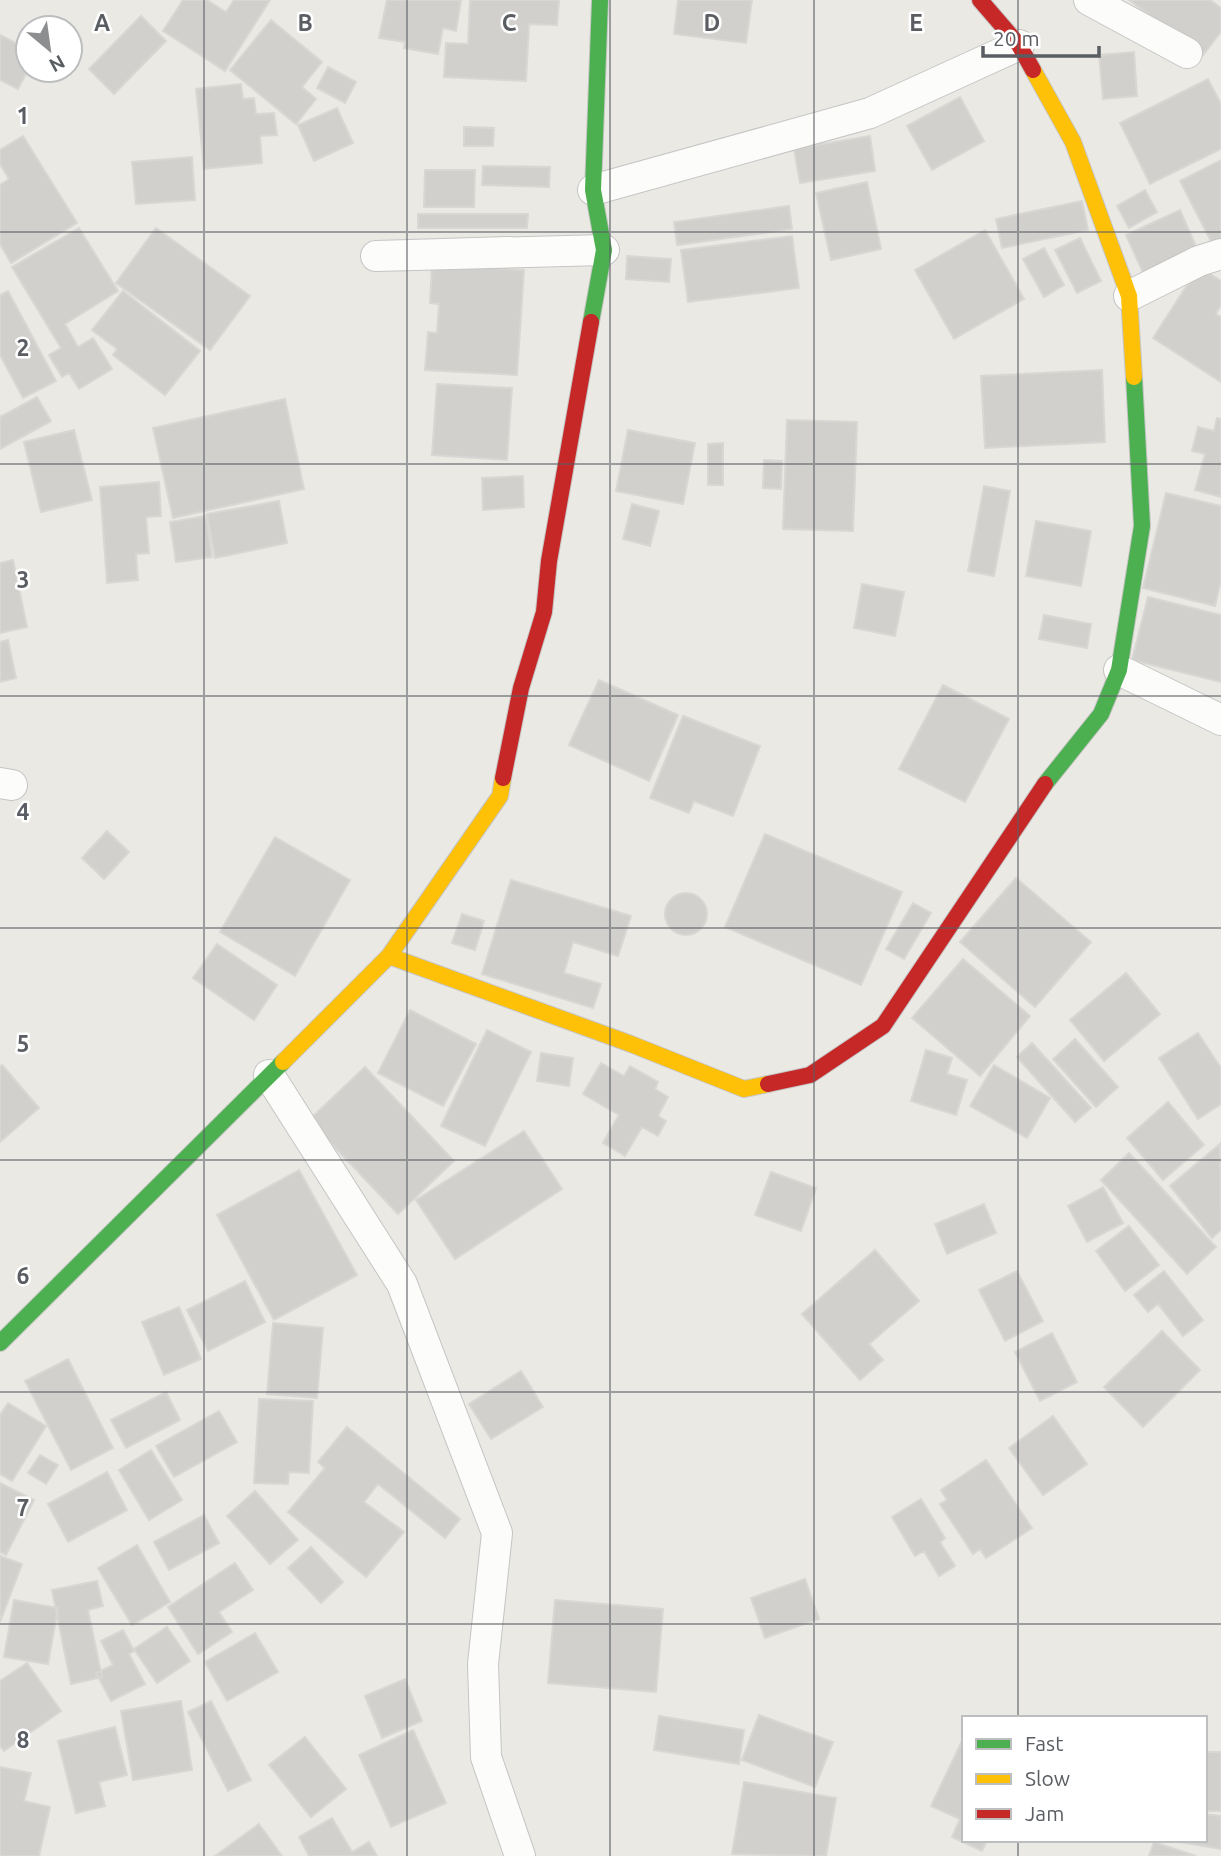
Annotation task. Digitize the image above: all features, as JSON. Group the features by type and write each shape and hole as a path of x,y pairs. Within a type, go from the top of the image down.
{"street":[{"path":"0,1343 389,956 500,796 521,688 544,612 555,523 604,250 593,190 600,0"},
{"path":"389,956 631,1044 744,1089 810,1075 883,1026 1027,807 1101,714 1119,670 1142,526 1129,296 1073,142 1019,45 981,0"},
{"path":"1089,0 1186,53"},
{"path":"593,190 870,113 1019,45"},
{"path":"509,252 376,256 604,250"},
{"path":"1129,296 1199,261 1221,254"},
{"path":"1119,670 1221,720"},
{"path":"269,1075 402,1284 497,1533 483,1664 486,1757 520,1856"}],"building":[{"path":"183,0 207,0 226,12 234,0 270,0 225,71 163,31"},
{"path":"387,0 461,0 456,31 443,28 438,54 404,48 405,42 379,38"},
{"path":"470,0 559,0 557,25 529,24 526,81 444,77 446,43 468,44"},
{"path":"678,0 752,0 746,43 674,34"},
{"path":"1129,0 1210,0 1221,8 1221,32 1203,55"},
{"path":"141,16 166,41 114,94 89,69"},
{"path":"271,20 322,62 302,87 316,99 296,124 230,70"},
{"path":"0,35 14,42 14,84 21,84 18,89 0,80"},
{"path":"1134,52 1137,96 1103,99 1099,55"},
{"path":"328,67 356,82 345,103 317,88"},
{"path":"1208,79 1221,104 1221,149 1150,184 1120,123"},
{"path":"241,84 243,99 254,98 256,114 274,113 277,135 260,136 262,163 204,169 196,89"},
{"path":"960,97 984,141 932,170 907,126"},
{"path":"337,108 353,143 314,161 298,125"},
{"path":"464,127 494,128 493,146 464,146"},
{"path":"23,136 77,223 11,263 0,244 0,185 9,179 0,164 0,150"},
{"path":"870,136 875,171 800,183 794,149"},
{"path":"192,157 195,200 136,204 132,162"},
{"path":"1221,160 1221,251 1217,253 1180,181"},
{"path":"483,166 550,167 549,187 482,185"},
{"path":"425,170 475,170 474,207 424,207"},
{"path":"867,182 881,249 831,260 816,193"},
{"path":"1145,190 1157,212 1129,228 1117,206"},
{"path":"1082,201 1088,230 1002,248 996,219"},
{"path":"789,206 792,229 677,245 674,222"},
{"path":"1180,210 1199,253 1145,277 1126,235"},
{"path":"418,214 528,214 527,228 418,228"},
{"path":"79,228 118,291 65,324 78,347 93,338 112,369 79,389 69,373 62,377 49,355 61,348 12,267"},
{"path":"156,228 250,296 210,350 116,283"},
{"path":"985,230 1024,299 954,339 915,270"},
{"path":"792,236 799,288 688,302 681,250"},
{"path":"1080,238 1101,281 1077,293 1055,250"},
{"path":"1044,248 1064,285 1044,297 1023,259"},
{"path":"627,256 671,259 669,282 626,279"},
{"path":"432,264 524,270 517,375 425,370 428,332 437,333 439,304 430,303"},
{"path":"1199,267 1221,281 1221,305 1216,314 1221,317 1221,382 1153,338"},
{"path":"8,291 56,381 23,398 0,355 0,295"},
{"path":"123,291 200,351 165,395 113,355 117,349 92,330"},
{"path":"1102,370 1105,442 985,448 981,376"},
{"path":"437,384 512,388 507,460 432,455"},
{"path":"37,397 51,421 0,449 0,417"},
{"path":"285,399 304,489 173,518 153,428"},
{"path":"1217,418 1221,419 1221,497 1195,490 1205,454 1192,451 1198,427 1214,431"},
{"path":"787,420 857,422 853,531 783,529"},
{"path":"74,430 92,500 41,512 24,442"},
{"path":"628,430 695,443 683,504 616,491"},
{"path":"723,443 723,485 708,485 708,444"},
{"path":"764,460 782,461 781,489 763,488"},
{"path":"523,476 524,507 483,510 482,478"},
{"path":"159,482 161,516 146,517 149,553 136,554 138,580 107,583 100,487"},
{"path":"984,486 1010,491 994,576 968,571"},
{"path":"1166,493 1221,506 1221,581 1215,606 1143,588"},
{"path":"279,501 287,543 215,558 207,514"},
{"path":"632,504 659,511 650,546 623,539"},
{"path":"206,516 212,557 176,562 170,522"},
{"path":"1036,521 1091,531 1081,586 1026,576"},
{"path":"13,560 27,627 0,633 0,563"},
{"path":"862,584 904,592 895,636 854,628"},
{"path":"1148,597 1221,615 1221,682 1132,660"},
{"path":"1044,615 1091,624 1087,648 1039,639"},
{"path":"8,640 16,678 0,682 0,642"},
{"path":"599,680 678,715 649,781 569,745"},
{"path":"943,685 1009,719 965,802 899,769"},
{"path":"683,716 760,746 733,816 694,801 689,813 650,798"},
{"path":"107,831 129,852 104,879 82,858"},
{"path":"765,834 902,892 861,985 725,927"},
{"path":"275,837 350,880 295,976 220,932"},
{"path":"1016,878 1091,942 1035,1007 960,942"},
{"path":"511,880 631,916 618,956 573,942 564,973 601,984 593,1008 482,974"},
{"path":"686,893 701,899 707,914 701,929 686,935 671,929 665,914 671,899"},
{"path":"913,903 931,913 904,959 886,949"},
{"path":"462,914 484,921 475,950 452,943"},
{"path":"217,944 277,985 254,1020 193,978"},
{"path":"963,959 1030,1016 980,1076 912,1018"},
{"path":"1126,973 1160,1014 1104,1061 1070,1020"},
{"path":"410,1010 476,1044 443,1106 378,1073"},
{"path":"487,1030 531,1052 485,1146 441,1126"},
{"path":"1198,1033 1221,1068 1221,1104 1198,1119 1159,1058"},
{"path":"1075,1039 1118,1087 1096,1107 1053,1059"},
{"path":"1032,1043 1091,1108 1075,1122 1017,1057"},
{"path":"926,1050 952,1058 947,1074 967,1080 956,1115 911,1101"},
{"path":"541,1053 573,1058 569,1086 537,1081"},
{"path":"601,1063 624,1076 630,1066 658,1082 655,1089 668,1097 658,1116 666,1121 658,1136 642,1127 625,1156 603,1143 619,1115 583,1094"},
{"path":"2,1065 39,1108 0,1142 0,1067"},
{"path":"994,1065 1050,1098 1027,1138 970,1106"},
{"path":"365,1067 454,1161 398,1214 309,1120"},
{"path":"1168,1102 1204,1145 1163,1180 1127,1138"},
{"path":"524,1131 562,1189 455,1259 416,1200"},
{"path":"1220,1144 1221,1230 1212,1238 1170,1186"},
{"path":"1129,1153 1216,1247 1187,1274 1101,1180"},
{"path":"299,1170 357,1275 274,1320 217,1215"},
{"path":"771,1172 816,1188 801,1231 755,1215"},
{"path":"1103,1187 1123,1223 1087,1242 1068,1206"},
{"path":"984,1204 996,1233 947,1254 935,1224"},
{"path":"1129,1226 1159,1265 1125,1291 1096,1251"},
{"path":"875,1250 919,1301 869,1344 883,1360 860,1380 802,1314"},
{"path":"1017,1271 1043,1321 1005,1341 979,1290"},
{"path":"1164,1271 1203,1320 1183,1336 1158,1304 1148,1312 1134,1295"},
{"path":"245,1281 265,1322 208,1351 187,1310"},
{"path":"179,1307 201,1359 164,1375 142,1322"},
{"path":"273,1323 323,1328 317,1398 267,1394"},
{"path":"1162,1331 1200,1370 1143,1427 1104,1387"},
{"path":"1052,1333 1077,1382 1040,1401 1015,1352"},
{"path":"68,1359 113,1448 71,1470 25,1381"},
{"path":"521,1371 543,1407 491,1439 469,1404"},
{"path":"166,1392 180,1420 126,1448 111,1420"},
{"path":"259,1399 313,1401 309,1473 289,1472 288,1484 254,1483"},
{"path":"8,1403 46,1426 12,1481 0,1474 0,1415"},
{"path":"219,1411 237,1442 174,1477 156,1446"},
{"path":"1053,1416 1087,1464 1043,1495 1009,1448"},
{"path":"347,1427 460,1519 445,1538 378,1484 364,1502 404,1532 366,1577 288,1512 325,1468 318,1462"},
{"path":"151,1450 182,1500 149,1520 119,1470"},
{"path":"40,1455 58,1465 46,1484 28,1473"},
{"path":"986,1460 1032,1528 986,1558 980,1549 973,1554 940,1504 947,1500 941,1490"},
{"path":"107,1472 127,1510 68,1542 48,1504"},
{"path":"0,1483 34,1500 6,1555 0,1552"},
{"path":"255,1491 298,1540 270,1564 227,1516"},
{"path":"921,1499 945,1538 940,1542 955,1566 939,1576 924,1551 915,1556 892,1517"},
{"path":"204,1515 219,1543 169,1570 154,1542"},
{"path":"137,1545 170,1602 132,1625 98,1568"},
{"path":"311,1547 343,1582 321,1603 288,1568"},
{"path":"0,1556 22,1564 0,1622"},
{"path":"235,1563 253,1590 219,1612 232,1632 198,1654 168,1607"},
{"path":"805,1579 819,1619 765,1638 751,1598"},
{"path":"97,1581 103,1606 88,1610 102,1677 71,1684 52,1590"},
{"path":"14,1600 58,1608 48,1664 4,1657"},
{"path":"555,1600 663,1609 656,1692 548,1683"},
{"path":"167,1627 190,1661 157,1683 134,1649"},
{"path":"123,1630 134,1651 129,1654 145,1684 111,1701 96,1673 113,1665 101,1641"},
{"path":"255,1633 278,1672 227,1701 205,1662"},
{"path":"27,1663 61,1711 4,1751 0,1746 0,1681"},
{"path":"405,1679 422,1721 382,1738 365,1696"},
{"path":"181,1701 192,1770 133,1780 121,1711"},
{"path":"211,1701 251,1780 228,1791 188,1712"},
{"path":"759,1715 833,1742 815,1787 742,1760"},
{"path":"659,1716 744,1730 739,1764 654,1750"},
{"path":"115,1727 127,1775 99,1782 105,1806 76,1813 58,1741"},
{"path":"413,1730 446,1803 391,1827 359,1755"},
{"path":"305,1737 346,1789 311,1817 269,1765"},
{"path":"961,1743 962,1842 952,1837 960,1819 931,1806"},
{"path":"1207,1752 1221,1752 1221,1811 1207,1811"},
{"path":"0,1767 31,1773 24,1801 50,1807 39,1856 0,1856"},
{"path":"744,1782 836,1798 826,1856 732,1854"},
{"path":"1207,1814 1221,1816 1221,1849 1180,1842 1207,1842"},
{"path":"332,1818 352,1852 369,1842 377,1856 309,1856 299,1837"},
{"path":"259,1824 282,1856 215,1856"},
{"path":"963,1842 986,1842 982,1851"},
{"path":"1154,1842 1196,1856 1149,1856"}],"traffic: fast":[{"path":"591,322 604,250 593,190 600,0"},
{"path":"1045,784 1101,714 1119,670 1142,526 1134,377"},
{"path":"0,1343 283,1062"}],"traffic: slow":[{"path":"1033,70 1073,142 1129,296 1134,377"},
{"path":"283,1062 389,956 500,796 503,778"},
{"path":"389,956 631,1044 744,1089 768,1084"}],"traffic: jam":[{"path":"980,0 1019,45 1033,70"},
{"path":"503,778 521,688 544,612 549,561 591,322"},
{"path":"768,1084 810,1075 883,1026 1045,784"}]}
